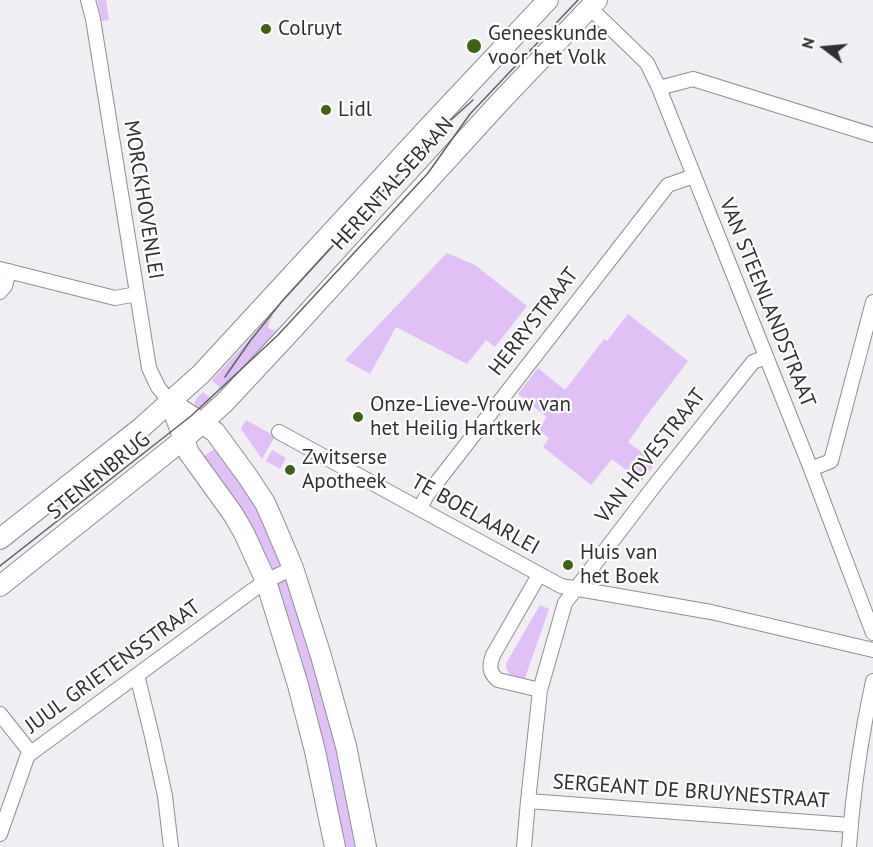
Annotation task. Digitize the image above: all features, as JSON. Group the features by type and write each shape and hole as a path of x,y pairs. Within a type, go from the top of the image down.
{"main road":[{"name":"HERENTALSEBAAN","path":"175,397 206,369 548,0"},
{"name":"HERENTALSEBAAN","path":"225,402 499,103 594,4"},
{"path":"175,397 215,432 248,477 265,503 293,568 346,746 366,847"},
{"path":"175,397 189,453 233,514 266,581 298,685 315,751 335,847"},
{"name":"STENENBRUG","path":"0,539 142,427 175,397"},
{"name":"STENENBRUG","path":"0,586 184,439 225,402"}],"street":[{"name":"MORCKHOVENLEI","path":"88,0 93,19 149,368 158,387 175,397"},
{"name":"VAN STEENLANDSTRAAT","path":"594,4 647,63 659,88 811,469 873,633"},
{"path":"659,88 693,79 873,135"},
{"name":"HERRYSTRAAT","path":"420,508 440,477 668,185 694,176"},
{"path":"0,292 5,286 4,270 115,298 136,294"},
{"path":"811,469 831,460 873,302"},
{"name":"VAN HOVESTRAAT","path":"524,847 540,690 565,603 654,485 753,362 766,357"},
{"name":"TE BOELAARLEI","path":"279,432 561,586 711,612 873,650"},
{"name":"JUUL GRIETENSSTRAAT","path":"0,834 27,757 31,753 266,581 293,568"},
{"path":"539,575 493,655 490,667 494,677 498,680 540,690"},
{"path":"137,675 165,796 171,847"},
{"path":"849,847 861,738 873,681"},
{"path":"0,714 31,753"},
{"name":"SERGEANT DE BRUYNESTRAAT","path":"528,801 850,825"}],"shaded area":[{"path":"97,0 106,0 109,20 102,21"},
{"path":"447,253 475,265 527,306 495,347 486,340 467,364 396,327 370,374 345,360"},
{"path":"628,314 688,361 628,442 656,463 641,482 612,459 591,485 543,447 549,438 538,429 547,417 518,394 538,368 565,390 604,339 607,341"},
{"path":"272,315 268,327 279,330 223,391 212,380"},
{"path":"203,392 214,401 206,410 200,411 195,407 195,402"},
{"path":"246,420 275,436 262,459 241,429"},
{"path":"214,449 255,502 284,563 270,571 199,460"},
{"path":"272,450 286,458 280,469 266,461"},
{"path":"289,579 316,666 342,766 356,847 342,847 274,585"},
{"path":"540,605 549,609 524,681 509,674 506,667 507,662"}],"tram line":[{"path":"0,566 191,416 278,335 428,173 470,114 578,0"},
{"path":"225,377 283,300 432,137 473,100"}],"place":[{"name":"Colruyt","path":"266,29"},
{"name":"Geneeskunde voor het Volk","path":"474,46"},
{"name":"Lidl","path":"326,110"},
{"name":"Onze-Lieve-Vrouw van het Heilig Hartkerk","path":"358,417"},
{"name":"Zwitserse Apotheek","path":"290,470"},
{"name":"Huis van het Boek","path":"568,565"}]}
